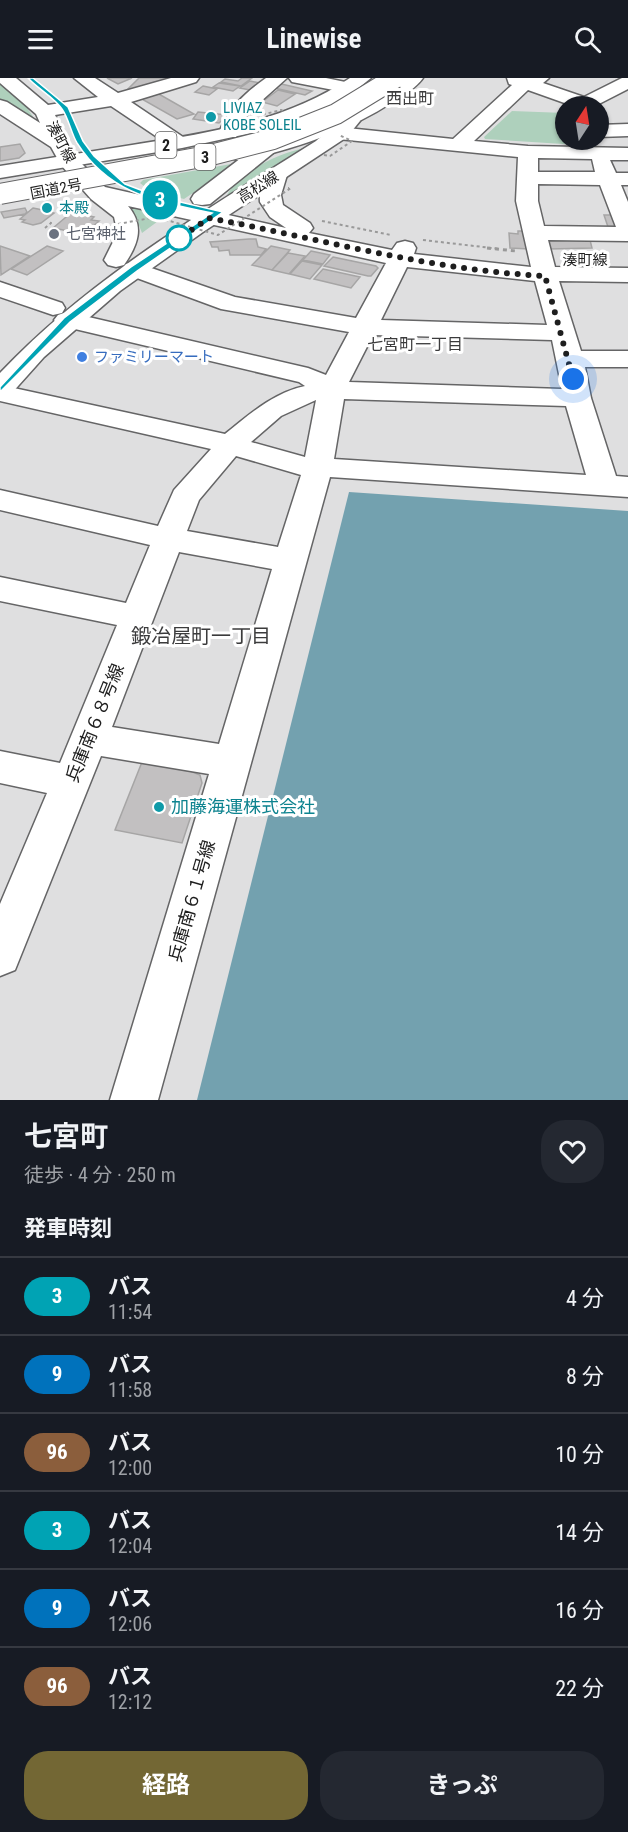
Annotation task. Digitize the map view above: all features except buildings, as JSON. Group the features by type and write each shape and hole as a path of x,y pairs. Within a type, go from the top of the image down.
{"main road":[{"name":"湊町線","path":"5,78 44,111 83,171 202,217 405,245"},
{"name":"湊町線","path":"31,78 65,108 79,141 83,171"},
{"path":"82,78 179,142"},
{"path":"117,99 120,92 135,78"},
{"path":"44,111 117,99 190,78"},
{"path":"229,133 231,122 250,98 278,78"},
{"path":"298,78 356,83"},
{"name":"3","path":"0,178 200,142 242,132 310,111 376,78"},
{"name":"3","path":"0,194 190,160 247,147 319,122 361,100 395,78"},
{"name":"国道2号","path":"0,172 83,171 263,150 339,129 414,78"},
{"path":"457,146 525,80 566,96"},
{"path":"609,98 628,82"},
{"name":"国道2号","path":"0,200 83,171 179,142 229,133 298,114 327,101 356,83"},
{"name":"高松線","path":"202,217 245,167 263,150 327,101"},
{"path":"0,106 83,171 114,205 129,225 125,264 230,304 364,327 561,333"},
{"path":"339,129 457,146 528,152 628,154"},
{"name":"高松線","path":"0,357 125,264 202,217 282,181 339,129"},
{"path":"609,131 628,130"},
{"path":"601,150 618,179 628,229"},
{"path":"0,391 200,436 303,466 616,487 577,398 570,359 561,333 527,201 528,152"},
{"path":"0,186 83,171"},
{"path":"526,178 618,179"},
{"path":"282,181 268,198 271,207 282,217 307,223"},
{"path":"527,201 550,201"},
{"path":"595,201 623,202"},
{"name":"湊町線","path":"202,217 307,223 405,245 497,272 546,275 628,271"},
{"path":"535,233 628,234"},
{"name":"兵庫南６１号線","path":"134,1100 318,466 332,390 405,245"},
{"name":"湊町線","path":"546,275 628,260"},
{"path":"546,275 628,291"},
{"path":"0,289 60,314 308,376 332,390"},
{"name":"高松線","path":"0,391 60,314"},
{"path":"570,359 628,359"},
{"name":"兵庫南６８号線","path":"0,954 72,782 185,497 230,445 271,410 304,394 332,390 577,398"},
{"path":"0,500 169,539 291,561"},
{"path":"0,590 136,617"},
{"path":"89,739 232,762"},
{"path":"0,767 72,782"}],"path":[{"path":"118,224 156,217 218,235 291,188 282,181"},
{"path":"288,195 294,189"},
{"path":"202,217 231,235"},
{"path":"45,228 51,223 48,222"},
{"path":"307,223 405,245 515,251"},
{"path":"87,235 93,231"}],"green space":[{"path":"0,84 21,99 38,124 0,101"},
{"path":"512,111 555,113 555,143 485,139 484,137"},
{"path":"305,148 226,197 240,180 260,165 283,154"},
{"path":"231,164 233,166 184,199 149,190 140,183 143,180"},
{"path":"131,205 169,213 142,233 135,215 129,208"}],"water":[{"path":"349,492 628,511 628,1100 197,1100"}],"bus line":[{"name":"3","path":"0,389 67,320 134,269 219,212 136,193 112,178 91,158 79,141 65,108 50,92 31,78"}],"place":[{"name":"LIVIAZ KOBE SOLEIL","path":"211,117"},
{"name":"本殿","path":"47,208"},
{"name":"七宮神社","path":"54,234"},
{"name":"ファミリーマート","path":"82,357"},
{"name":"加藤海運株式会社","path":"159,807"}],"district":[{"name":"西出町","path":"410,98"},
{"name":"七宮町一丁目","path":"415,344"},
{"name":"鍛冶屋町一丁目","path":"201,636"}],"route":[{"path":"179,238 172,243 209,218 400,259 545,276 570,359 573,379"}]}
